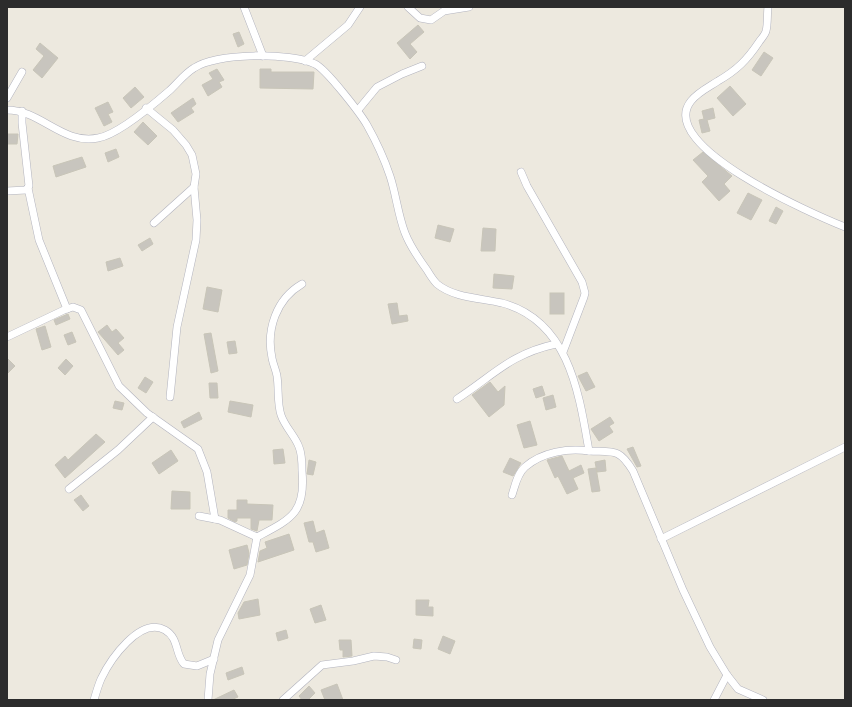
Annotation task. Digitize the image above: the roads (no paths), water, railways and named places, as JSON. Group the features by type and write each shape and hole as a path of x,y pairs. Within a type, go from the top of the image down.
{"street":[{"path":"244,7 264,56"},
{"path":"305,61 348,25 360,7"},
{"path":"408,7 420,18 431,20 444,11 469,7"},
{"path":"768,7 766,32 750,55 736,70 699,93 691,101 686,109 686,122 709,152 747,180 765,190 845,227"},
{"path":"7,110 22,111 76,139 100,138 118,130 169,91 194,67 231,56 288,56 316,64 358,110 375,139 390,176 405,234 419,260 436,283 456,295 480,298 514,307 541,323 563,352 572,372 589,451"},
{"path":"358,110 377,87 402,74 422,66"},
{"path":"7,98 22,72"},
{"path":"146,108 173,130 192,155 196,174 194,187 197,220 196,240 177,326 170,397"},
{"path":"22,111 22,123 30,183 28,188 39,240 67,309"},
{"path":"521,172 527,186 582,282 585,293 563,352"},
{"path":"154,223 194,187"},
{"path":"7,191 26,190 28,188"},
{"path":"257,537 283,523 296,510 302,500 304,486 300,448 281,413 277,375 272,357 271,342 275,316 283,300 290,291 302,284"},
{"path":"7,337 67,309 73,307 81,310 114,379 134,402 198,448 207,472 215,519"},
{"path":"458,399 510,360 534,349 556,344"},
{"path":"69,489 118,450 153,417"},
{"path":"661,539 845,447"},
{"path":"512,495 516,480 524,467 558,451 572,449 613,452 624,456 633,471 661,539 710,647 738,690 763,700"},
{"path":"199,516 215,519 257,537"},
{"path":"208,700 210,674 218,640 250,575 257,537"},
{"path":"94,700 100,681 116,655 128,641 144,629 158,627 166,631 174,639 178,656 184,664 197,666 214,660"},
{"path":"283,700 322,665 353,662 374,656 387,657 396,660"},
{"path":"714,700 727,675"}]}
